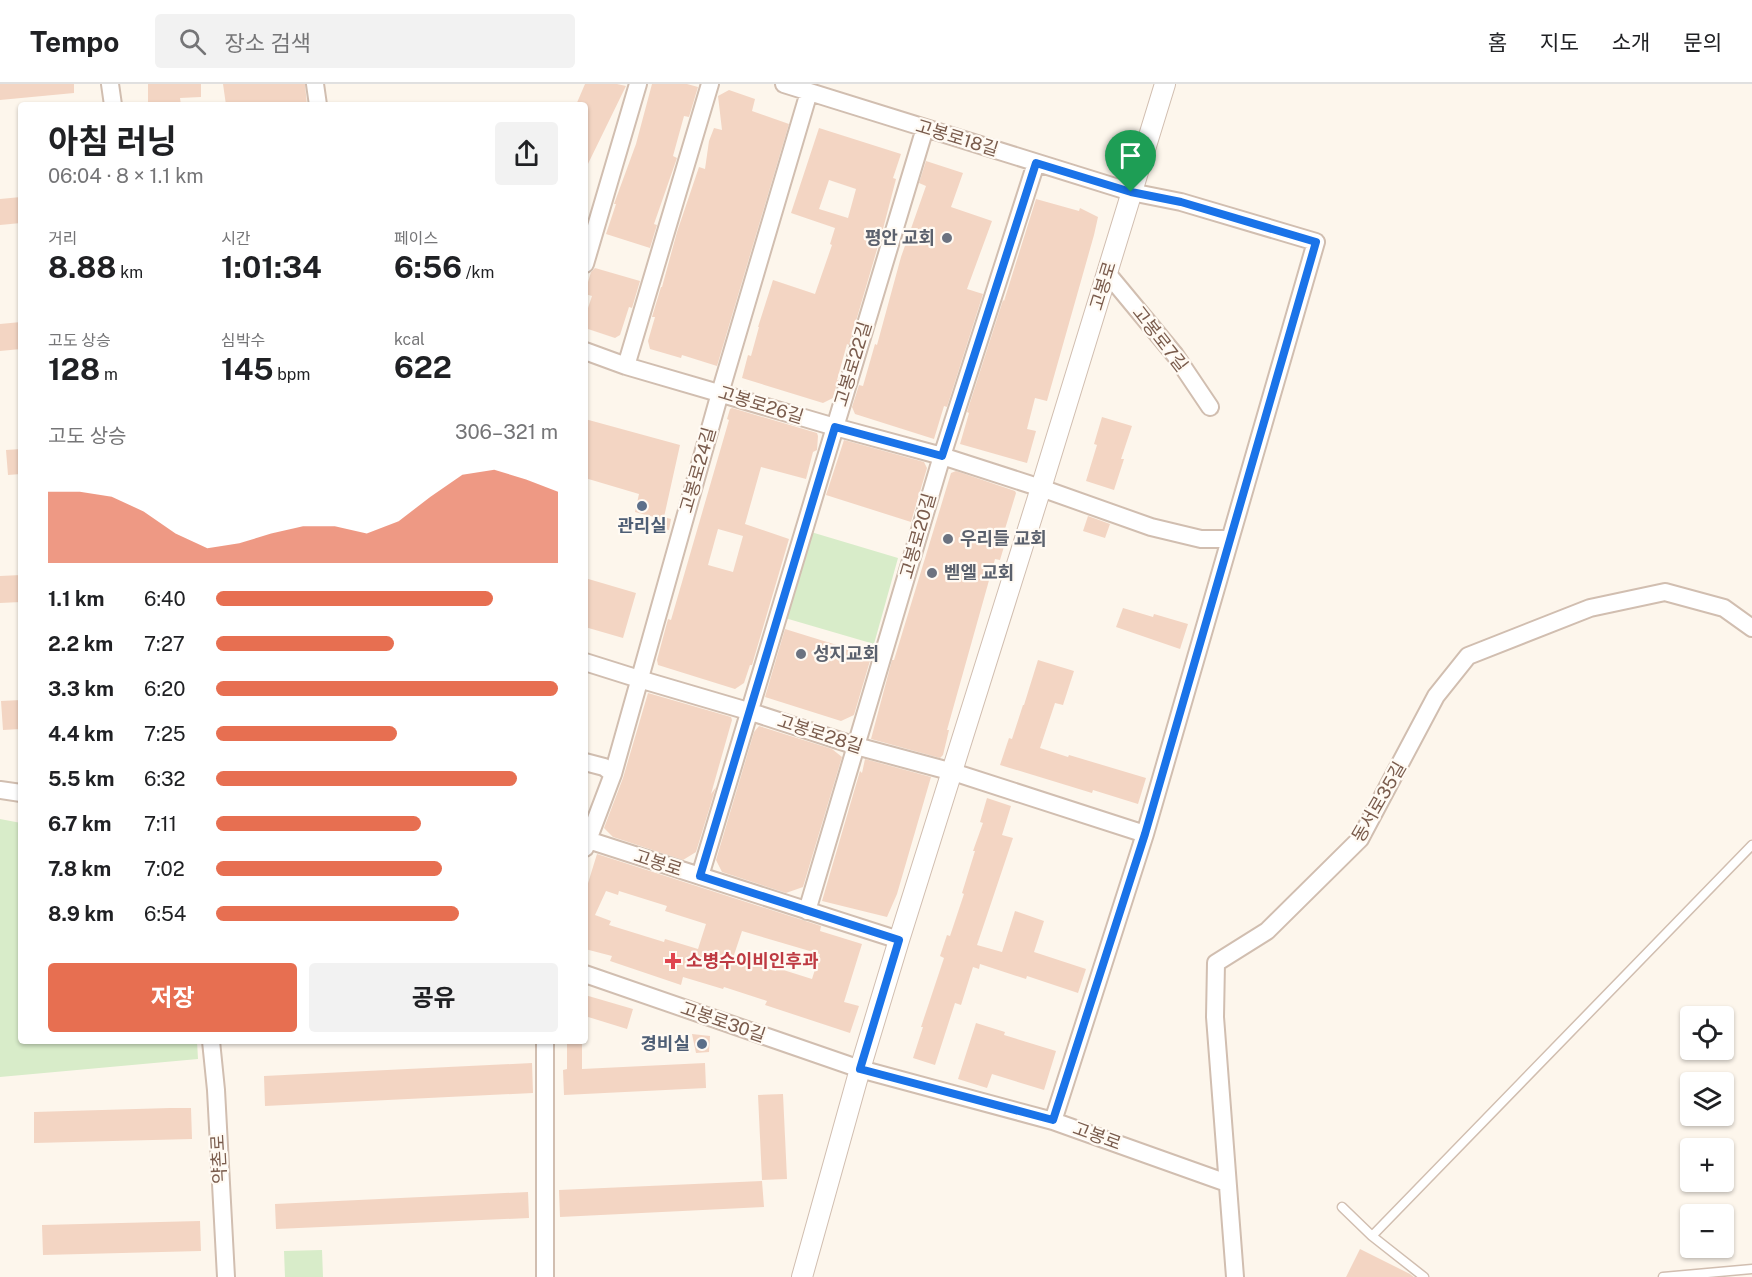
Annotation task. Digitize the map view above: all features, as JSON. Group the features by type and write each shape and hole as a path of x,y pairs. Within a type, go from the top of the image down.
{"street":[{"path":"110,84 113,102"},
{"path":"315,84 318,102"},
{"path":"588,254 638,84"},
{"path":"626,366 710,84"},
{"name":"고봉로18길","path":"784,84 1131,192 1181,202 1316,242 1229,539"},
{"name":"고봉로","path":"802,1277 899,940 1165,84"},
{"name":"고봉로24길","path":"588,841 613,774 720,393 809,92"},
{"name":"고봉로22길","path":"700,876 925,128"},
{"name":"고봉로20길","path":"807,911 942,456 1036,163"},
{"name":"고봉로7길","path":"1107,273 1175,355 1210,407"},
{"name":"고봉로26길","path":"588,352 626,366 942,456 1041,488"},
{"path":"1041,488 1151,527 1200,539 1229,539 1145,834 1053,1120"},
{"name":"동서로35길","path":"1236,1277 1215,1017 1216,963 1267,932 1360,839 1436,696 1468,656 1590,608 1665,592 1724,608 1752,628"},
{"name":"고봉로28길","path":"588,663 856,746 953,771"},
{"path":"588,763 604,767 613,774"},
{"path":"953,771 1145,834"},
{"path":"0,790 18,793"},
{"name":"고봉로","path":"588,844 700,876 899,940"},
{"name":"고봉로30길","path":"588,975 860,1069"},
{"name":"약촌로","path":"211,1044 226,1277"},
{"path":"544,1277 545,1044"},
{"name":"고봉로","path":"860,1069 1053,1120 1227,1183"}],"lane":[{"path":"1372,1236 1752,845"},
{"path":"1342,1207 1372,1236 1424,1277"},
{"path":"1663,1277 1752,1269"}],"green space":[{"path":"811,532 898,558 874,644 785,618"},
{"path":"0,819 18,822 18,1044 197,1044 198,1059 0,1077"},
{"path":"322,1250 323,1277 285,1277 284,1251"}],"building":[{"path":"0,84 74,84 74,93 0,100"},
{"path":"148,84 201,84 201,97 180,98 181,102 148,102"},
{"path":"223,84 305,84 307,102 226,102"},
{"path":"585,84 626,86 588,164 588,102 577,102"},
{"path":"652,84 687,84 698,87 689,117 684,116 673,156 677,158 654,224 657,225 650,248 606,234 616,204 614,204 636,144"},
{"path":"729,90 755,99 752,111 789,124 717,366 682,355 681,358 650,349 648,341 655,317 652,317 699,167 705,169 709,141 714,128 722,130 718,96"},
{"path":"819,128 901,154 893,178 896,179 883,229 849,345 847,344 833,398 823,403 742,378 748,355 751,356 773,280 815,294 832,245 830,244 835,228 791,213","holes":["829,180 856,189 848,218 819,209"]},
{"path":"926,161 963,173 951,207 992,221 967,289 983,294 947,407 944,406 934,439 855,414 852,407 859,385 863,386 875,344 877,345 901,257 926,186 919,183"},
{"path":"18,197 18,223 0,225 0,199"},
{"path":"1036,199 1079,211 1080,208 1098,217 1047,401 1035,398 1027,429 1036,431 1027,463 960,444 969,413 967,412"},
{"path":"595,268 640,281 632,308 629,307 620,335 615,338 588,329 588,308 592,296 588,295 588,282"},
{"path":"18,322 18,349 0,351 0,324"},
{"path":"730,409 817,433 818,436 817,450 813,452 806,479 761,467 745,524 789,539 752,665 750,665 744,683 735,689 658,665 657,660 668,619 671,620 729,420 727,419","holes":["718,529 743,536 733,572 708,565"]},
{"path":"1102,417 1132,426 1114,490 1086,481 1097,445 1094,444"},
{"path":"588,420 680,445 664,517 671,519 669,530 651,526 654,517 635,512 639,494 588,479"},
{"path":"844,440 924,462 927,468 911,522 826,495"},
{"path":"18,449 18,474 8,475 6,450"},
{"path":"956,471 1016,493 1005,529 1009,530 1000,560 995,559 947,730 949,730 943,755 940,758 871,739 892,660 894,660 951,473"},
{"path":"1088,516 1110,524 1105,538 1083,531"},
{"path":"18,575 18,602 0,603 0,576"},
{"path":"588,579 636,593 623,638 588,628"},
{"path":"1123,608 1188,624 1180,649 1116,627"},
{"path":"785,629 872,654 854,715 841,721 765,697"},
{"path":"1038,660 1074,671 1063,705 1055,703 1040,748 1146,778 1138,804 1093,790 1092,793 1000,765 1009,738 1012,739"},
{"path":"648,693 731,717 732,720 711,794 716,787 696,852 683,860 613,837 604,828 623,778"},
{"path":"18,700 18,729 3,730 1,701"},
{"path":"759,726 832,749 842,757 803,887 786,893 722,872 716,860 754,732"},
{"path":"865,759 931,777 897,894 887,917 822,901"},
{"path":"987,798 1011,806 1002,835 1013,838 977,945 1002,952 1015,911 1044,921 1034,952 1086,969 1078,993 1027,976 1026,979 980,964 979,969 973,967 961,1005 955,1003 935,1065 913,1058 944,958 940,956 947,935 950,936 964,894 962,893 983,823 980,822"},
{"path":"597,854 821,926 820,931 862,944 844,1002 859,1006 850,1033 765,1005 767,1001 724,987 723,989 683,977 681,985 610,961 612,956 588,950 588,883","holes":["606,891 618,895 619,891 667,906 665,911 706,924 698,949 665,939 664,942 609,925 611,921 595,915","742,931 820,954 812,979 733,958"]},
{"path":"588,996 633,1009 627,1029 588,1017"},
{"path":"976,1023 1005,1032 1004,1035 1056,1051 1044,1090 992,1074 987,1088 958,1079"},
{"name":"경비실","path":"692,1034 710,1036 709,1052 696,1053"},
{"path":"567,1044 582,1044 582,1069 705,1063 706,1088 564,1095 563,1070 567,1069"},
{"path":"532,1063 533,1093 265,1106 264,1076"},
{"path":"783,1094 787,1179 762,1180 758,1095"},
{"path":"191,1108 192,1139 34,1143 34,1112"},
{"path":"762,1181 764,1207 560,1217 559,1190"},
{"path":"528,1192 529,1218 276,1229 275,1204"},
{"path":"200,1221 201,1251 43,1255 42,1225"},
{"path":"1360,1249 1410,1274 1414,1277 1346,1277"}],"place":[{"name":"평안 교회","path":"947,238"},
{"name":"관리실","path":"642,506"},
{"name":"우리들 교회","path":"948,539"},
{"name":"벧엘 교회","path":"932,573"},
{"name":"성지교회","path":"801,654"},
{"name":"소병수이비인후과","path":"673,961"},
{"name":"경비실","path":"702,1044"}],"route":[{"path":"1036,163 1131,192 1181,202 1316,242 1145,834 1053,1120 860,1069 899,940 700,876 835,427 942,456 1036,163"}]}
